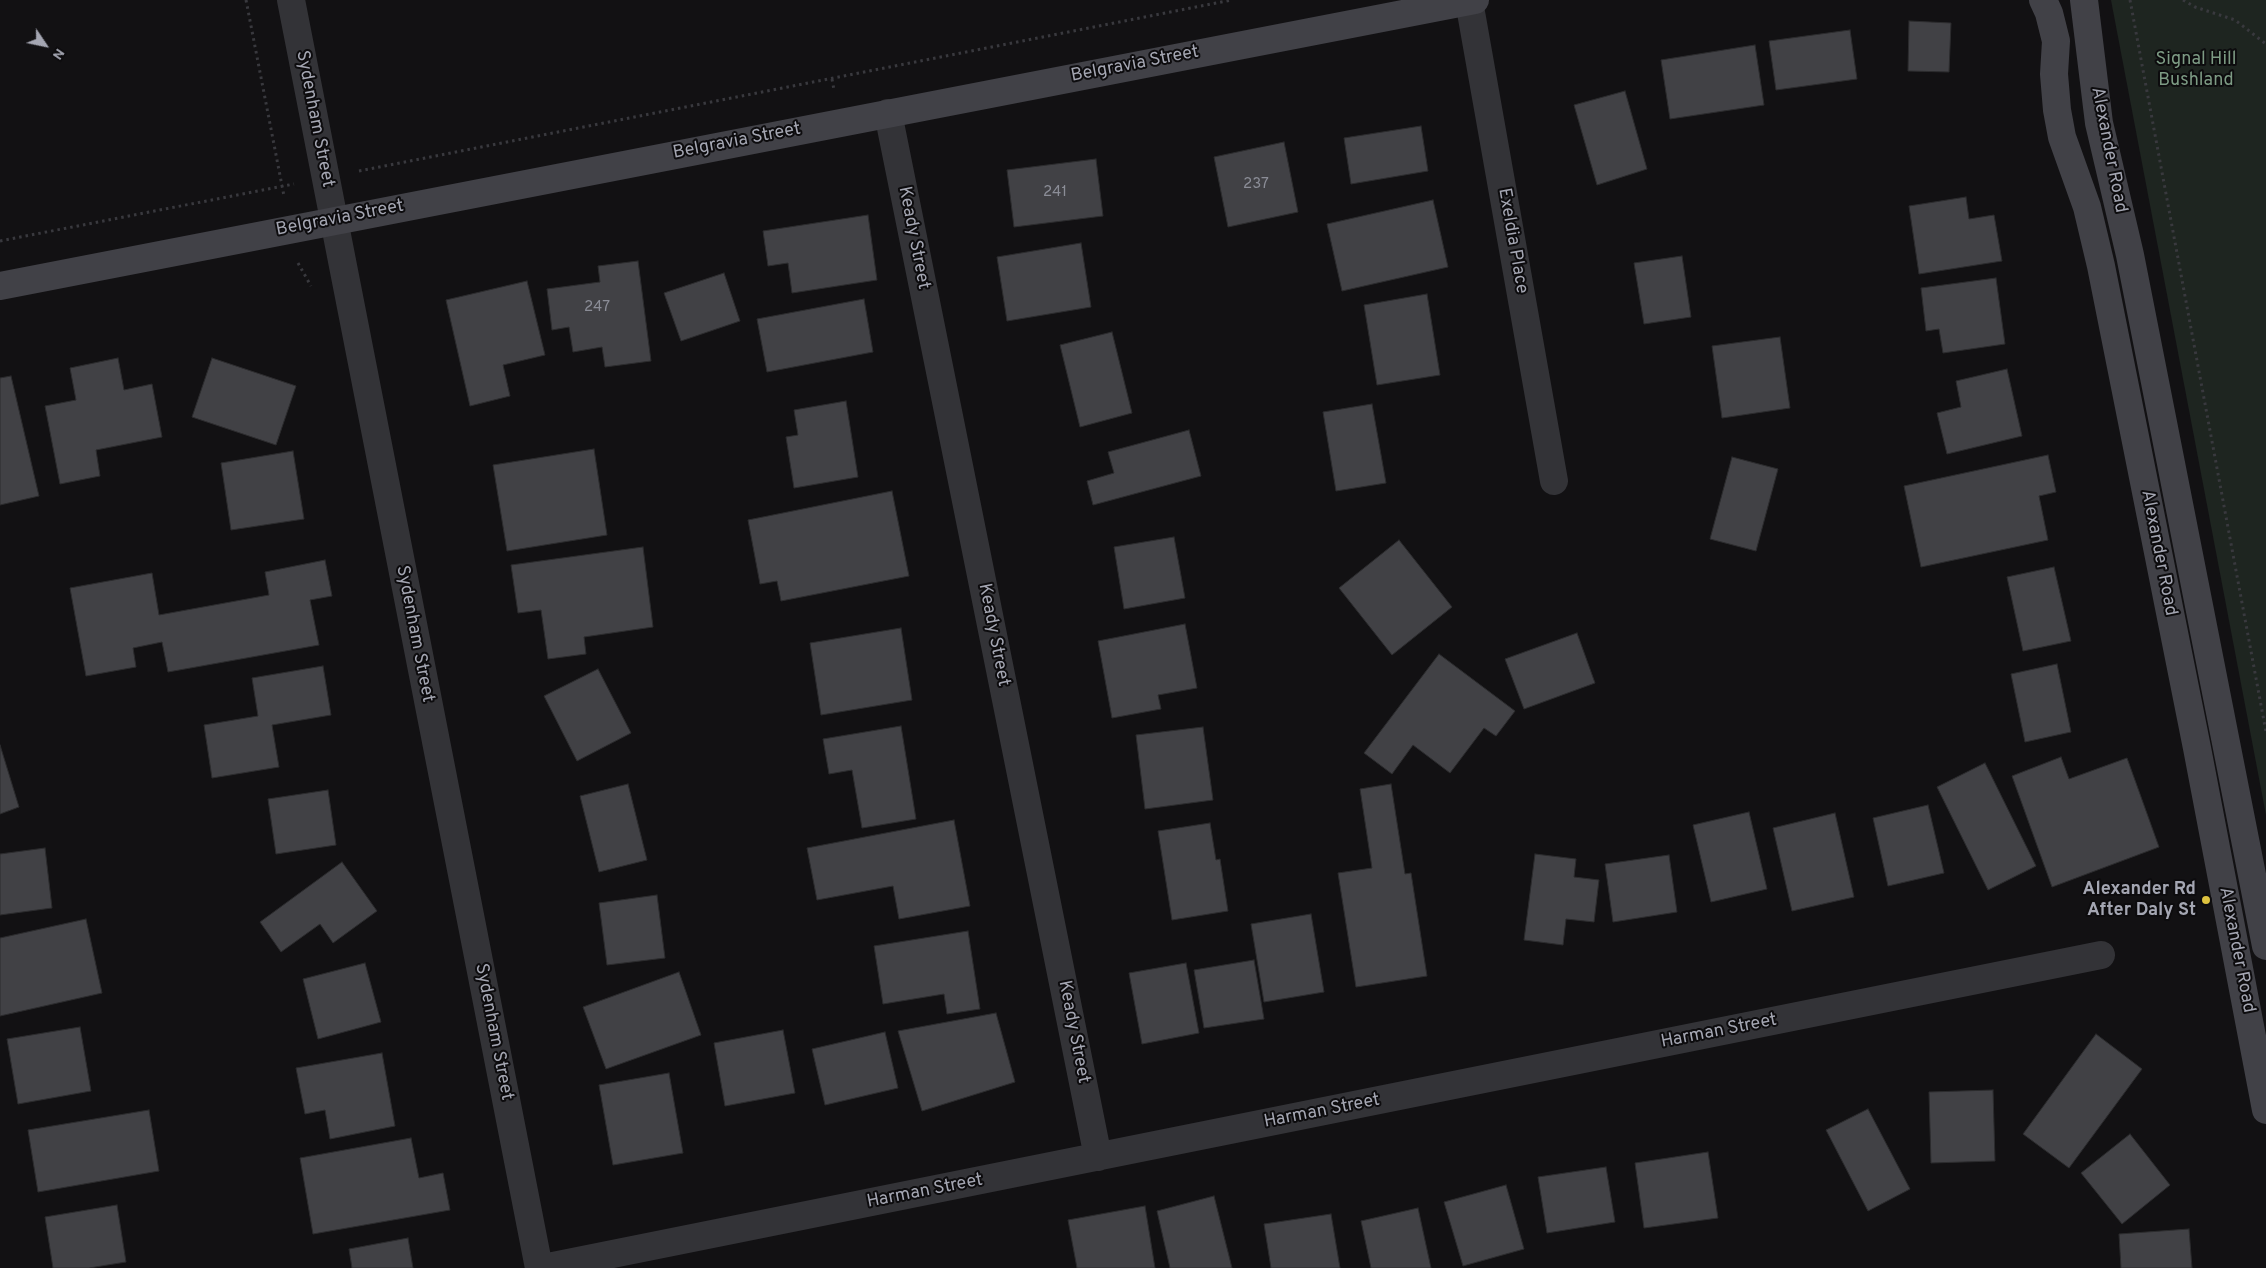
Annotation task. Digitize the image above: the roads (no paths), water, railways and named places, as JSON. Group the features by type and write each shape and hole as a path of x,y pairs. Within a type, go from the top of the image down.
{"main road":[{"name":"Alexander Road","path":"2043,0 2049,13 2056,41 2054,74 2058,119 2062,137 2087,207 2102,276 2197,748 2266,1110"},
{"name":"Alexander Road","path":"2084,0 2099,123 2130,256 2266,946"},
{"name":"Belgravia Street","path":"0,286 1472,1"}],"street":[{"name":"Sydenham Street","path":"291,0 539,1268"},
{"name":"Exeldia Place","path":"1472,1 1554,481"},
{"name":"Keady Street","path":"888,113 1098,1157"},
{"name":"Harman Street","path":"543,1268 2101,955"}],"place":[{"name":"Alexander Rd After Daly St","path":"2206,900"}],"park label":[{"name":"Signal Hill Bushland","path":"2196,70"}]}
